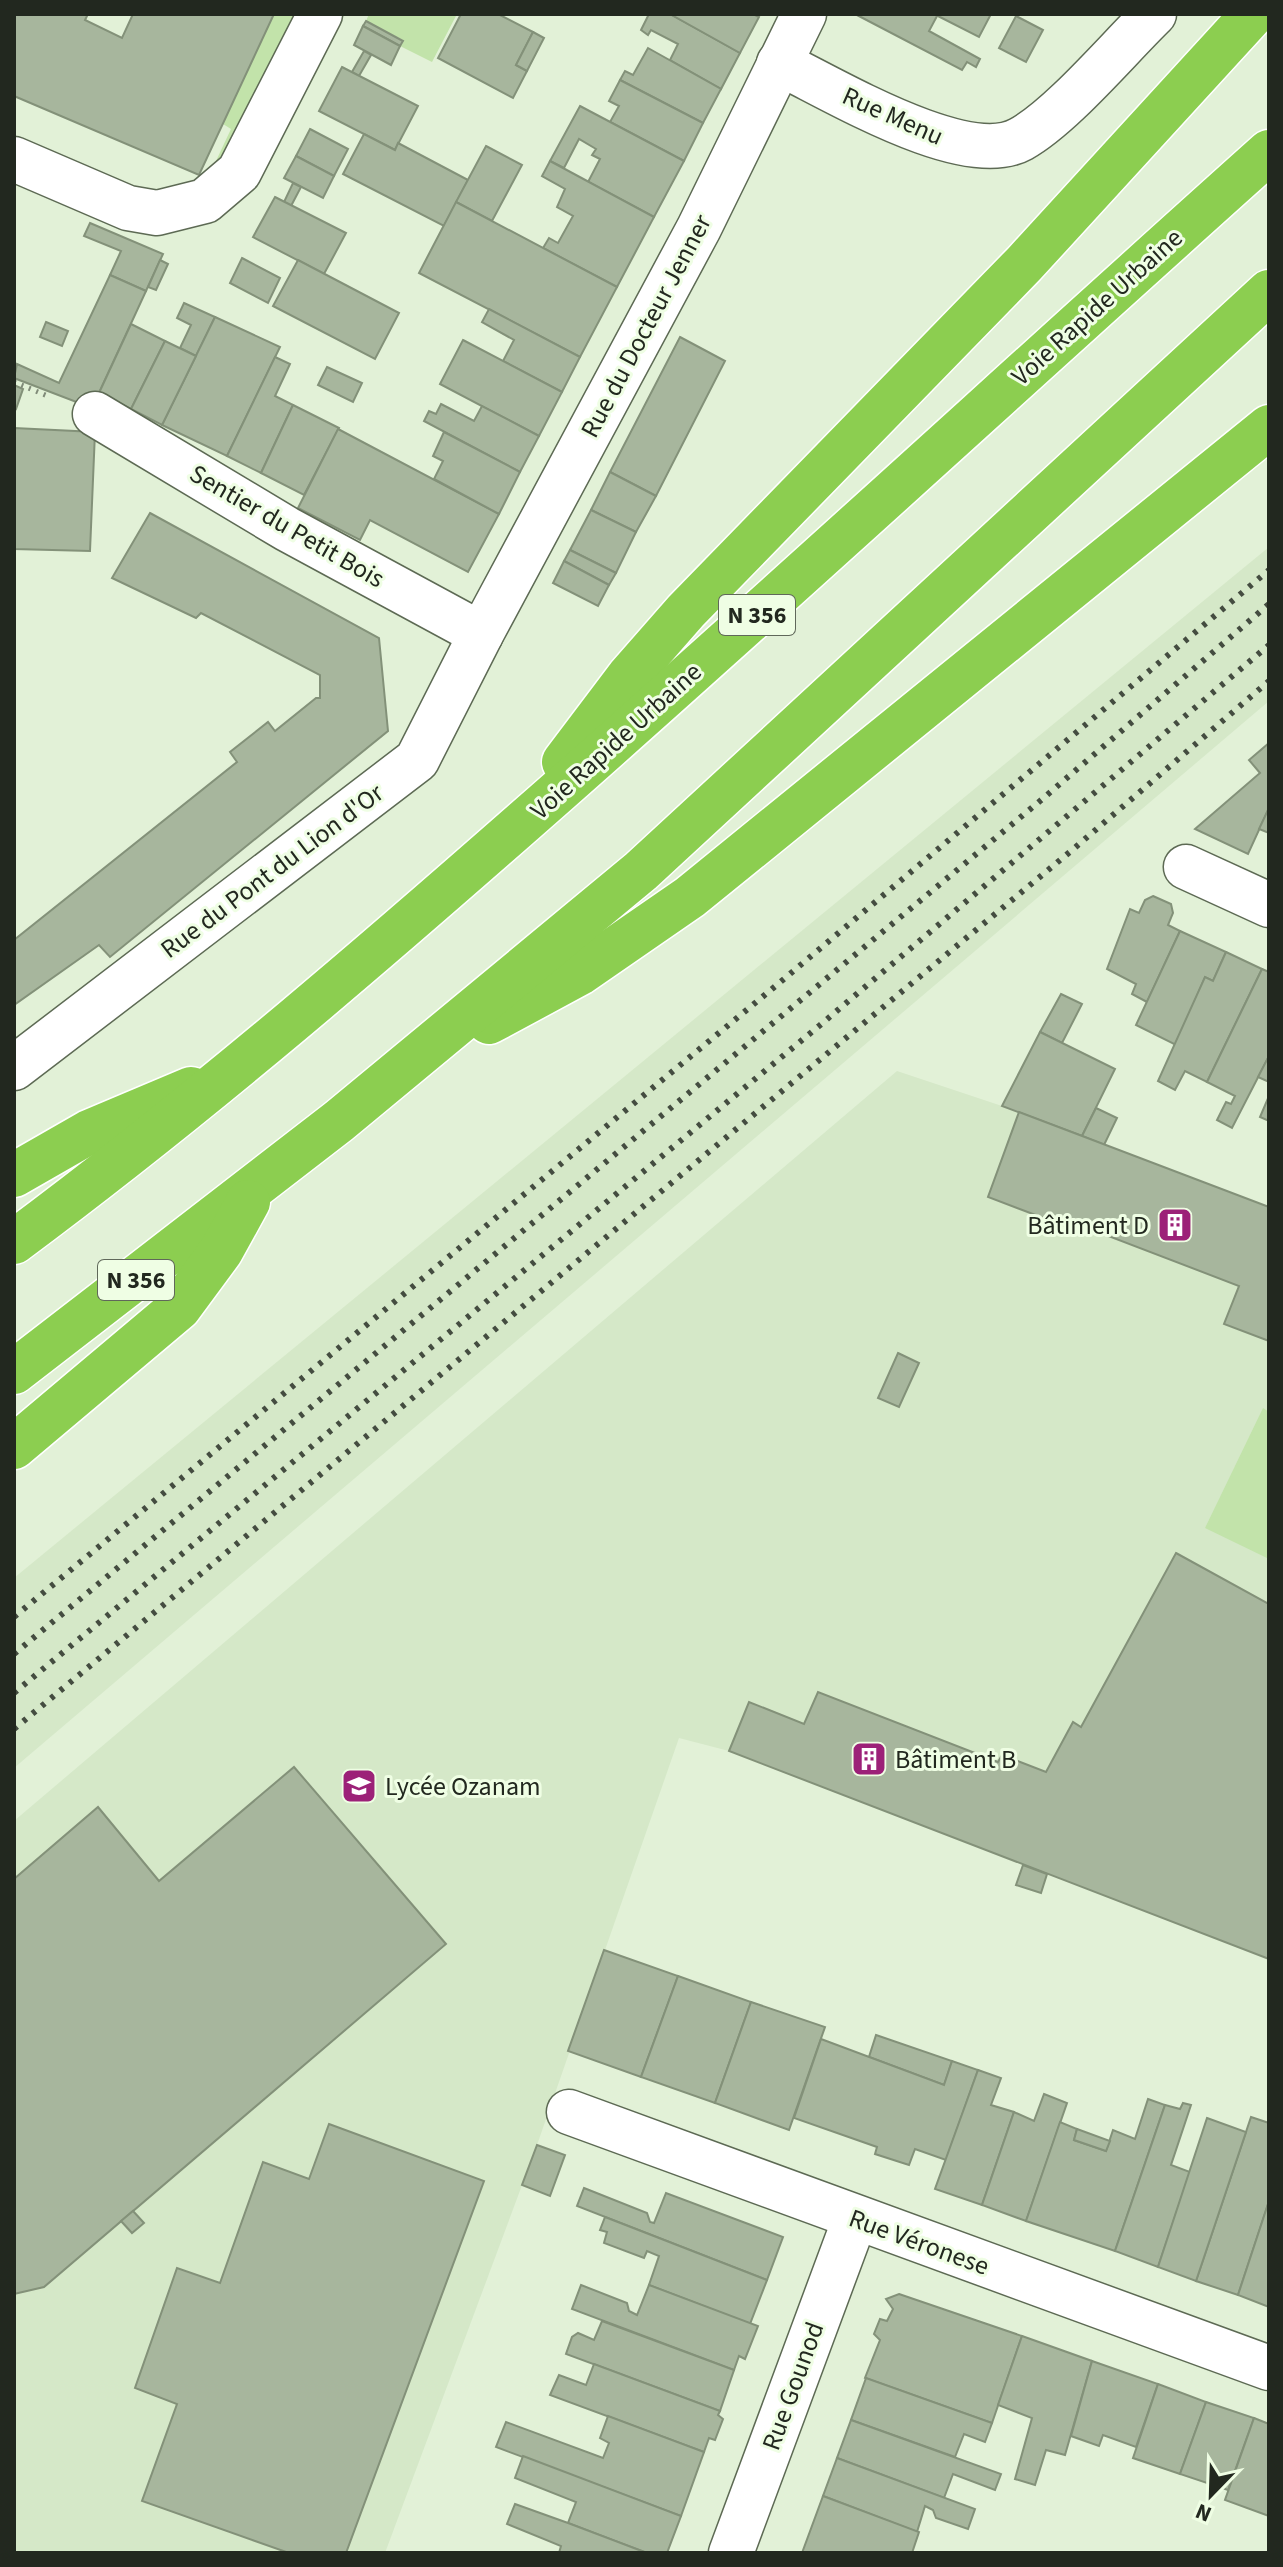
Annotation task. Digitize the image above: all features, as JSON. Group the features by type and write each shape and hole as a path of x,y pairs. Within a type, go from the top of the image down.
{"highway":[{"path":"508,836 629,676 686,611 1014,275 1253,14"},
{"name":"Voie Rapide Urbaine","path":"14,1242 237,1070 508,836 868,516 1269,152"},
{"name":"N 356","path":"14,1372 257,1186 653,861 1269,292"},
{"path":"422,1053 499,1018 580,973 656,922 1269,427"},
{"path":"14,1175 89,1132 237,1070"},
{"path":"14,1447 179,1308 221,1251 257,1186"}],"street":[{"path":"14,159 128,208 157,213 205,201 239,172 320,14"},
{"name":"Rue du Docteur Jenner","path":"481,634 699,228 804,14"},
{"name":"Rue Menu","path":"779,63 945,141 996,149 1019,140 1042,125 1154,14"},
{"name":"Sentier du Petit Bois","path":"95,414 287,529 481,634"},
{"name":"Rue du Pont du Lion d'Or","path":"14,1068 417,760 481,634"},
{"path":"1186,867 1269,905"},
{"name":"Rue Véronese","path":"569,2112 1269,2368"},
{"name":"Rue Gounod","path":"731,2553 855,2219"}],"shaded area":[{"path":"1269,547 1269,701 14,1768 14,1578"},
{"name":"Lycée Ozanam","path":"897,1071 1002,1106 1269,1207 1269,1959 729,1751 679,1738 537,2145 385,2553 14,2553 14,1821"}],"green space":[{"path":"274,14 306,14 228,166 208,178 231,129 223,124"},
{"path":"369,14 457,14 432,62 400,46 403,40 366,21"},
{"path":"1263,1408 1269,1412 1269,1559 1205,1528"}],"building":[{"path":"14,14 88,14 85,20 122,38 133,14 274,14 199,175 14,96"},
{"path":"461,14 498,14 533,32 516,65 527,71 513,98 438,58"},
{"path":"649,14 670,14 740,53 721,89 670,60 678,44 651,30 648,35 641,30"},
{"path":"670,14 753,14 759,17 740,53"},
{"path":"855,14 934,14 937,16 929,31 980,59 976,67 967,62 962,70"},
{"path":"934,14 991,14 979,37"},
{"path":"1016,16 1043,30 1026,62 999,48"},
{"path":"366,21 403,41 400,46 363,26"},
{"path":"363,26 400,46 391,65 354,45"},
{"path":"533,32 544,38 527,71 516,65"},
{"path":"648,48 721,89 703,123 620,80 625,71 633,75"},
{"path":"364,51 371,55 359,76 352,72"},
{"path":"342,67 418,106 395,150 319,111"},
{"path":"620,80 703,123 684,161 610,122 619,106 609,101"},
{"path":"580,106 684,161 654,217 588,182 600,159 592,155 596,149 579,139 564,168 550,161"},
{"path":"310,129 348,149 334,176 296,156"},
{"path":"364,134 395,150 398,143 468,180 444,226 343,174"},
{"path":"486,146 522,165 492,221 456,202"},
{"path":"296,156 334,176 323,198 284,178"},
{"path":"550,161 654,217 617,287 543,248 549,238 558,243 573,216 557,207 565,189 542,176"},
{"path":"293,183 301,187 291,206 284,202"},
{"path":"275,197 346,233 324,274 253,237"},
{"path":"456,202 617,287 580,357 419,273"},
{"path":"90,223 163,254 146,291 110,275 121,251 84,236"},
{"path":"242,258 280,278 268,303 230,283"},
{"path":"160,260 168,264 156,290 148,287"},
{"path":"298,260 399,313 375,359 273,306"},
{"path":"110,275 146,291 92,408 14,378 17,364 59,383"},
{"path":"184,303 215,317 196,356 180,348 191,325 177,318"},
{"path":"489,309 580,357 562,392 503,361 514,340 482,322"},
{"path":"215,317 280,347 227,456 162,425"},
{"path":"46,322 68,331 62,346 40,337"},
{"path":"131,324 165,341 131,409 99,393"},
{"path":"680,337 725,361 656,496 610,472"},
{"path":"463,340 562,392 539,436 440,384"},
{"path":"165,341 196,356 162,425 131,409"},
{"path":"275,357 290,364 275,396 293,405 261,473 227,456"},
{"path":"327,367 362,383 353,402 318,385"},
{"path":"14,385 23,389 16,409 14,408"},
{"path":"441,404 474,421 482,406 539,436 520,472 424,421 429,411 436,414"},
{"path":"293,405 339,428 304,495 261,473"},
{"path":"14,428 95,432 90,551 14,549"},
{"path":"338,429 499,514 468,572 370,520 360,540 298,508"},
{"path":"444,432 520,472 499,514 434,479 443,461 433,456"},
{"path":"610,472 656,496 636,532 591,510"},
{"path":"591,510 636,532 616,573 570,550"},
{"path":"150,513 379,638 388,731 110,957 99,945 14,1005 14,940 237,762 230,752 268,722 275,731 320,698 320,675 201,613 196,618 112,578"},
{"path":"570,550 616,573 609,585 564,561"},
{"path":"564,561 609,585 598,606 553,583"},
{"path":"1269,743 1269,808 1248,854 1195,829 1260,773 1249,760"},
{"path":"1269,808 1269,833 1259,829"},
{"path":"1153,896 1171,904 1173,913 1168,925 1180,931 1147,1002 1132,994 1136,984 1107,969 1130,909 1139,913 1145,900"},
{"path":"1180,931 1226,952 1213,981 1205,977 1176,1045 1136,1025"},
{"path":"1226,952 1262,969 1207,1082 1185,1071 1175,1090 1158,1081 1205,977 1213,981"},
{"path":"1262,969 1269,972 1269,1056 1232,1128 1217,1120 1226,1102 1231,1104 1235,1096 1207,1082"},
{"path":"1061,994 1082,1004 1062,1043 1040,1032"},
{"path":"1040,1032 1115,1069 1082,1136 1002,1106"},
{"path":"1269,1056 1269,1082 1258,1077"},
{"path":"1269,1096 1269,1121 1260,1117"},
{"path":"1096,1108 1117,1118 1104,1145 1082,1136"},
{"name":"Bâtiment D","path":"1019,1112 1269,1207 1269,1341 1224,1324 1239,1286 1072,1222 1070,1228 988,1197"},
{"path":"898,1353 919,1363 899,1407 878,1398"},
{"name":"Bâtiment B","path":"1176,1553 1269,1604 1269,1959 729,1751 749,1702 804,1724 818,1692 998,1762 1002,1755 1046,1772 1073,1722 1081,1727"},
{"path":"294,1767 446,1944 44,2287 14,2294 14,1879 98,1807 159,1881"},
{"path":"1023,1865 1047,1874 1041,1893 1016,1885"},
{"path":"604,1950 678,1976 641,2077 568,2051"},
{"path":"678,1976 751,2002 715,2103 641,2077"},
{"path":"751,2002 825,2027 789,2130 715,2103"},
{"path":"876,2035 952,2061 944,2085 869,2057"},
{"path":"821,2039 944,2085 952,2061 978,2070 946,2160 915,2149 909,2165 875,2154 877,2147 794,2118"},
{"path":"978,2070 1001,2078 991,2105 1014,2112 982,2205 935,2189"},
{"path":"1044,2094 1067,2103 1026,2221 982,2205 1014,2112 1034,2121"},
{"path":"1148,2099 1165,2105 1115,2251 1026,2221 1060,2122 1077,2129 1074,2140 1106,2151 1113,2130 1135,2139"},
{"path":"1183,2103 1191,2105 1171,2165 1190,2172 1158,2267 1115,2251 1165,2105 1180,2109"},
{"path":"1251,2117 1269,2123 1269,2201 1238,2295 1196,2281"},
{"path":"1207,2118 1246,2132 1196,2281 1158,2267"},
{"path":"329,2124 484,2181 346,2553 289,2553 142,2501 177,2404 135,2388 177,2268 220,2283 263,2162 309,2179"},
{"path":"1077,2129 1110,2141 1106,2151 1074,2140"},
{"path":"537,2145 565,2155 550,2196 522,2185"},
{"path":"584,2188 647,2213 650,2222 654,2223 666,2193 783,2237 767,2280 577,2206"},
{"path":"1269,2201 1269,2307 1238,2295"},
{"path":"133,2211 144,2223 132,2233 121,2221"},
{"path":"605,2217 767,2280 750,2324 649,2285 659,2256 647,2251 644,2258 604,2243 607,2232 600,2230"},
{"path":"581,2285 627,2303 629,2311 637,2315 649,2285 758,2326 745,2359 739,2356 734,2370 572,2309"},
{"path":"899,2294 1022,2336 992,2423 865,2378 880,2340 874,2334 880,2319 887,2321 893,2309 886,2299"},
{"path":"602,2321 734,2370 720,2411 566,2354 572,2337 578,2333 594,2340"},
{"path":"1022,2336 1092,2361 1065,2455 1046,2450 1035,2485 1015,2479 1032,2418 998,2405"},
{"path":"1092,2361 1158,2384 1136,2447 1103,2435 1099,2446 1071,2436"},
{"path":"594,2364 720,2411 718,2415 723,2419 715,2440 709,2438 704,2452 550,2395 559,2375 586,2385"},
{"path":"866,2378 992,2423 985,2442 964,2434 955,2457 851,2420"},
{"path":"1158,2384 1206,2402 1180,2474 1133,2458"},
{"path":"1206,2402 1254,2418 1228,2490 1180,2474"},
{"path":"608,2416 704,2452 681,2516 496,2447 506,2422 603,2458 609,2443 600,2438"},
{"path":"1254,2418 1269,2424 1269,2516 1225,2500"},
{"path":"851,2420 1001,2474 995,2490 953,2474 944,2498 837,2458"},
{"path":"523,2456 681,2516 667,2553 647,2553 568,2523 576,2502 515,2478"},
{"path":"837,2458 975,2509 968,2529 936,2518 933,2510 925,2506 917,2532 823,2496"},
{"path":"823,2496 919,2532 912,2553 802,2553"},
{"path":"515,2504 647,2553 559,2553 561,2546 507,2524"}],"railway":[{"path":"14,1617 778,984 1269,570"},
{"path":"14,1654 1040,801 1269,604"},
{"path":"14,1693 819,1026 1269,645"},
{"path":"14,1729 1071,851 1269,681"}],"place":[{"name":"Bâtiment D","path":"1175,1225"},
{"name":"Bâtiment B","path":"869,1759"},
{"name":"Lycée Ozanam","path":"359,1786"}]}
